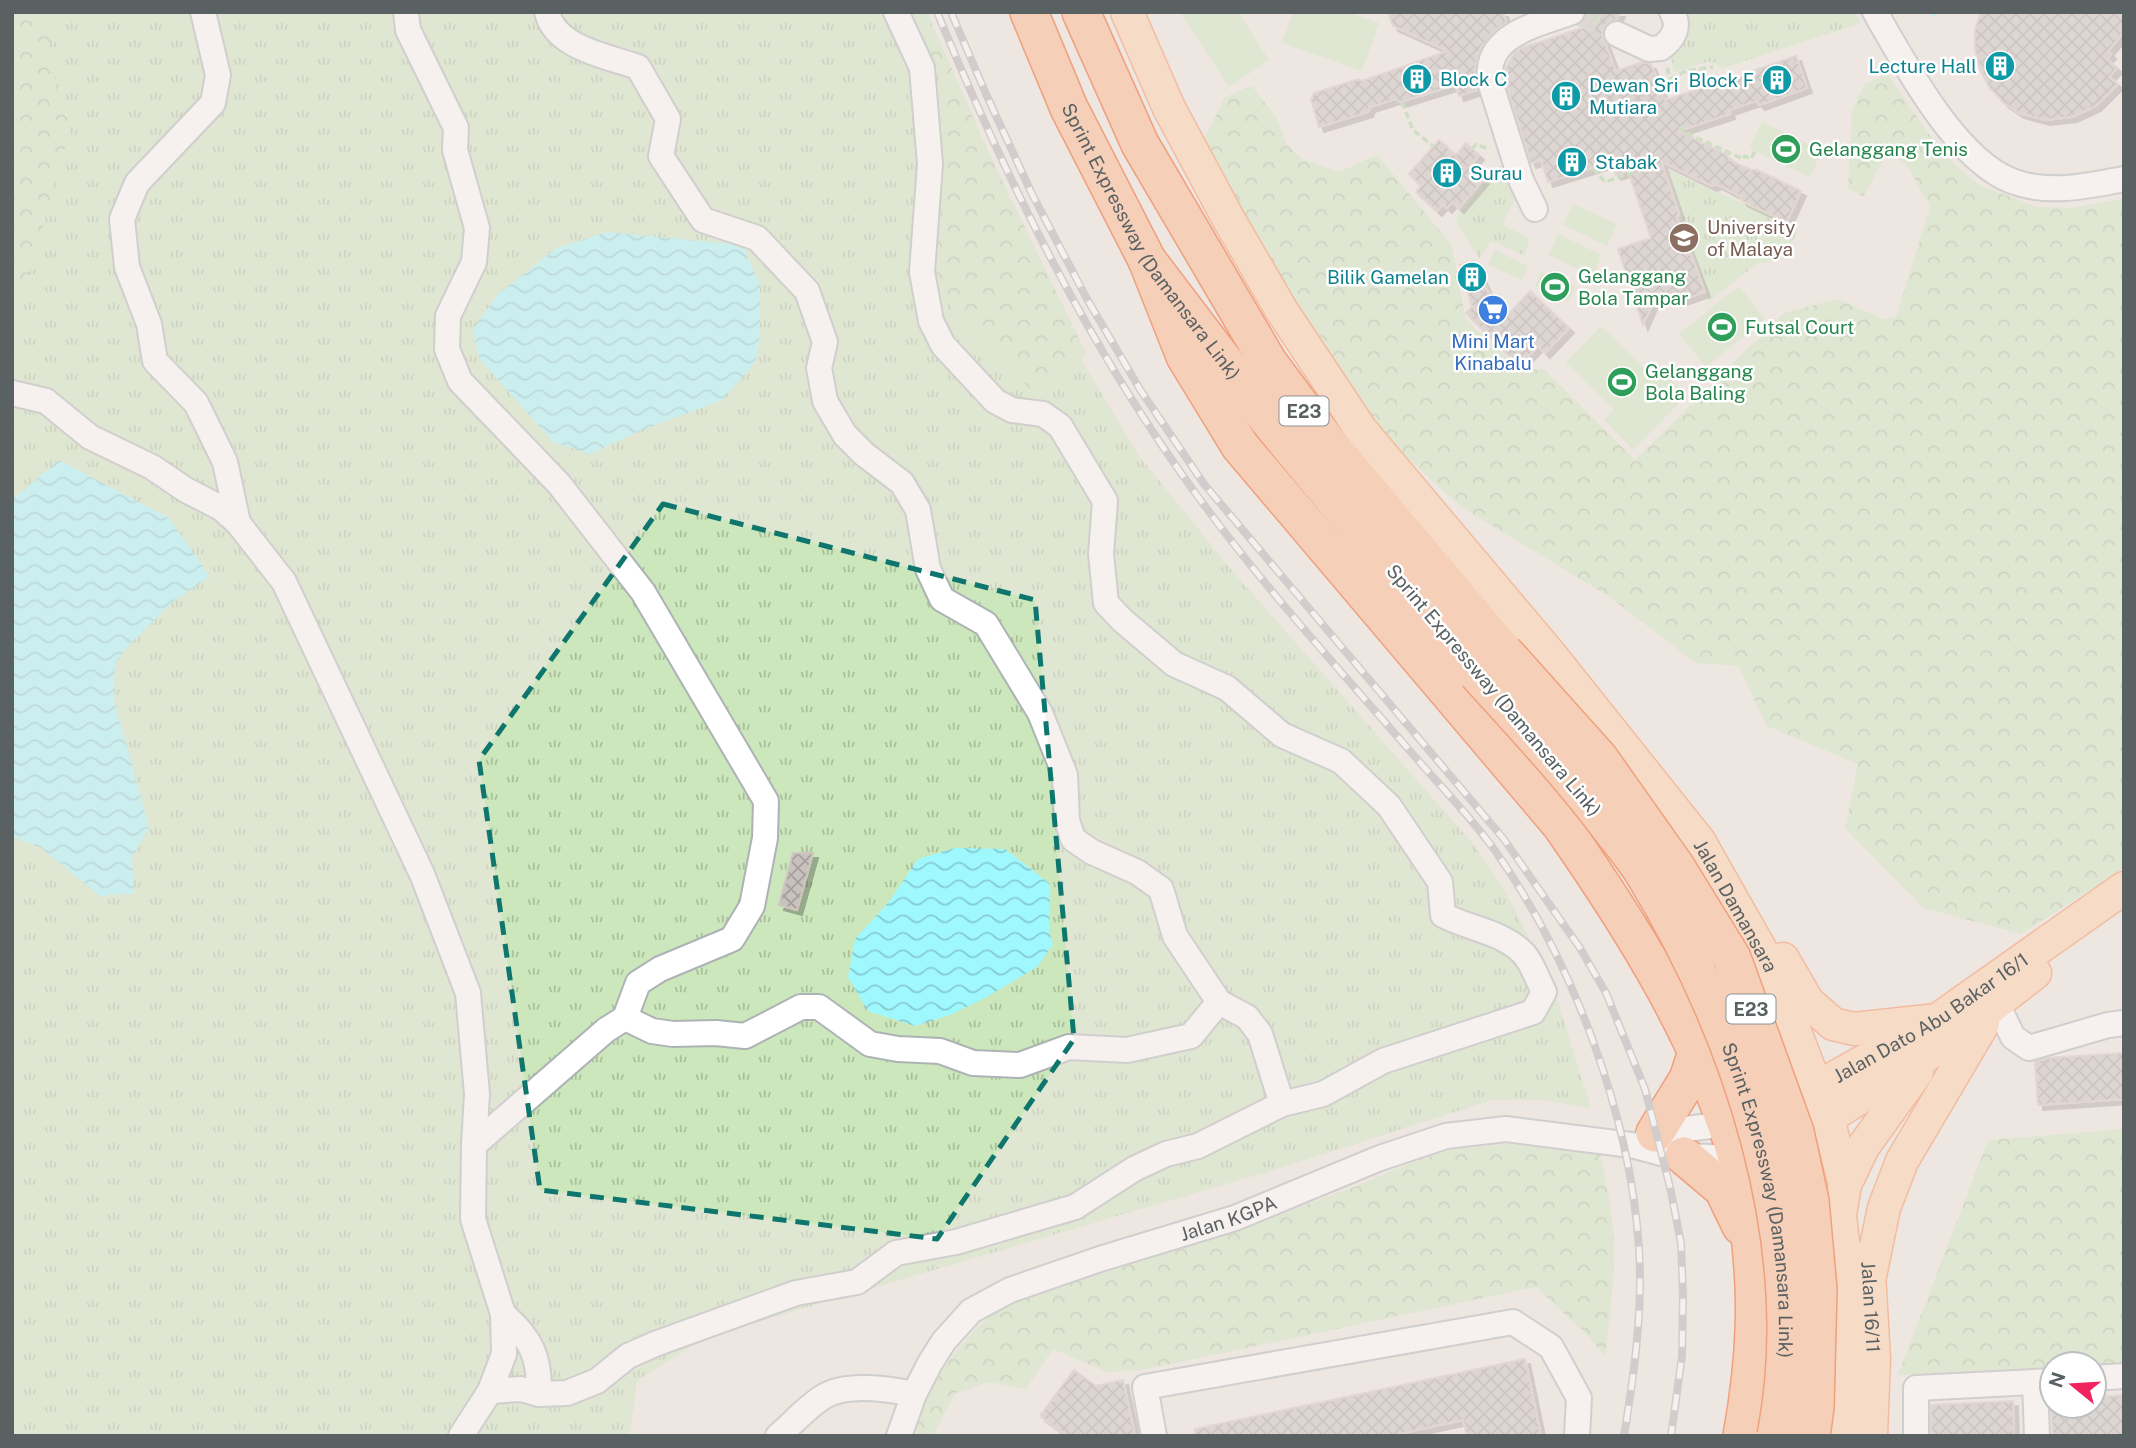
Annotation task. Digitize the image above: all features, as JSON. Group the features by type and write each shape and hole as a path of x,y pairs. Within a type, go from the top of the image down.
{"highway":[{"name":"Sprint Expressway (Damansara Link)","path":"1029,12 1069,108 1147,260 1271,423 1491,663 1599,758 1676,867 1732,958 1795,1132 1810,1202 1818,1289 1815,1408 1811,1436"},
{"name":"Sprint Expressway (Damansara Link)","path":"1081,12 1140,144 1268,362 1642,870 1686,950 1724,1033 1753,1120 1770,1186 1783,1269 1787,1352 1776,1436"},
{"path":"1147,260 1185,356 1240,446 1562,825 1639,943 1697,1052 1737,1158 1752,1249 1756,1299 1754,1339 1749,1397 1742,1436"},
{"path":"1643,1139 1688,1079 1697,1052"},
{"path":"1684,1156 1723,1189 1752,1249"}],"main road":[{"name":"Jalan Damansara","path":"1127,12 1170,108 1229,220 1282,311 1362,430 1549,653 1699,841 1770,966 1828,1118 1845,1185 1840,1216 1849,1287 1848,1371 1840,1436"},
{"path":"1549,653 1713,839 1808,1002 1833,1024 1854,1029 1939,1033 1863,1147 1845,1185"},
{"name":"Jalan Dato Abu Bakar 16/1","path":"1737,1158 1828,1118 2124,888"},
{"name":"Jalan Dato Abu Bakar 16/1","path":"1725,1124 1816,1088 1995,1006 2124,905"},
{"path":"1870,1276 1884,1208 1902,1161 1953,1071 1995,1006"},
{"name":"Jalan 16/11","path":"1845,1185 1863,1204 1874,1358 1871,1436"}],"street":[{"path":"203,12 218,75 213,103 137,183 122,219 127,267 149,324 155,361 196,403 225,463 238,523"},
{"path":"406,12 408,30 456,128 456,149 477,228 474,262 448,316 447,349 460,381 559,484 643,592 766,801 765,838 752,906 732,939 660,970 638,983 625,1018 606,1030 474,1145"},
{"path":"547,12 550,24 572,44 638,67 668,119 661,156 702,220 757,238 807,291 825,342 819,368 825,401 845,435 864,454 902,483 918,510 928,569 943,598 986,624 1040,713 1066,775 1068,820 1073,839 1092,852 1137,872 1161,889 1175,936 1219,1002 1247,1017 1259,1034 1282,1104"},
{"path":"490,1391 520,1389 539,1394 567,1393 597,1381 628,1356 655,1343 796,1293 857,1282 896,1253 956,1242 1074,1207 1134,1169 1166,1154 1198,1146 1282,1104 1323,1094 1383,1061 1533,1012 1544,992 1524,954 1494,934 1458,923 1443,915 1440,882 1389,806 1341,761 1282,735 1227,688 1174,664 1106,603 1101,554 1105,501 1060,426 1043,414 1012,410 995,401 943,345 931,321 922,272 930,164 922,68 896,12"},
{"path":"1608,21 1649,49 1661,48 1675,33 1677,25 1672,12"},
{"path":"1875,12 1920,88 1952,133 1987,166 2012,181 2044,188 2081,187 2124,179"},
{"path":"1535,209 1521,180 1488,68 1495,51 1530,21 1583,17"},
{"path":"12,393 46,401 90,437 152,467 186,490 221,508 238,523 284,582 422,874 468,993 477,1094 473,1219 503,1314 504,1354 490,1391 461,1436"},
{"path":"625,1018 652,1031 745,1036 801,1007 818,1007 870,1044 898,1049 940,1051 973,1063 1020,1065 1069,1046 1127,1050 1191,1036 1219,1002"},
{"path":"1995,1006 2013,1037 2029,1048 2116,1024"},
{"name":"Jalan KGPA","path":"899,1436 914,1394 944,1341 971,1311 991,1299 1100,1259 1235,1218 1380,1158 1446,1136 1506,1129 1643,1139 1725,1124"},
{"name":"Jalan KGPA","path":"1643,1139 1661,1153 1737,1158"},
{"path":"503,1314 520,1329 534,1350 539,1394"},
{"path":"1154,1436 1145,1387 1513,1322 1552,1347 1579,1398 1577,1436"},
{"path":"1916,1436 1916,1388 2038,1381"},
{"path":"778,1436 825,1395 863,1387 887,1388 914,1394"}],"path":[{"path":"1583,17 1598,12"},
{"path":"1661,48 1670,79 1667,95"},
{"path":"1670,79 1701,67 1713,67"},
{"path":"1402,102 1413,130 1433,146"},
{"path":"1680,126 1682,131 1743,159 1745,156 1751,159 1755,151"},
{"path":"1593,168 1605,182 1640,170"}],"highlighted area":[{"path":"663,504 1035,600 1074,1039 937,1239 540,1190 479,760"}],"green space":[{"path":"12,12 913,12 943,85 957,154 1139,456 1230,568 1474,845 1504,889 1554,988 1591,1108 1544,1100 1492,1100 1277,1169 706,1337 637,1381 631,1429 627,1436 12,1436"},
{"path":"12,12 48,12 51,69 74,117 26,283 12,295"},
{"path":"912,12 927,12 988,151 1087,355 1030,389 928,282 943,85"},
{"path":"1180,12 1238,12 1269,60 1229,87"},
{"path":"1293,12 1347,12 1379,23 1362,71 1282,43"},
{"path":"1682,12 1854,12 1861,23 1721,69 1716,63 1706,62 1674,72 1670,53"},
{"path":"1887,74 1943,154 1979,185 2037,207 2072,208 2124,199 2124,868 2021,934 1924,908 1845,828 1858,764 1767,726 1738,666 1696,663 1607,595 1461,507 1388,440 1274,270 1202,143 1225,97 1252,86 1276,117 1286,144 1303,160 1339,172 1377,155 1451,244 1466,320 1521,370 1544,369 1635,460 1784,313 1837,299 1883,319 1896,317 1930,207 1907,165 1888,151 1863,197 1848,188 1852,110 1865,84"},
{"name":"Gelanggang Tenis","path":"1762,122 1822,151 1810,177 1749,148"},
{"path":"1500,166 1509,169 1518,194 1502,224 1530,239 1524,255 1491,241 1479,259 1455,219"},
{"path":"1668,169 1798,229 1785,259 1756,264 1709,302"},
{"path":"1573,204 1617,224 1607,246 1563,225"},
{"path":"1558,234 1602,255 1593,276 1549,255"},
{"name":"Gelanggang Bola Tampar","path":"1495,250 1528,266 1522,280 1488,265"},
{"name":"Gelanggang Bola Tampar","path":"1541,272 1575,287 1568,302 1535,286"},
{"name":"Futsal Court","path":"1739,286 1765,319 1706,367 1679,334"},
{"name":"Gelanggang Bola Baling","path":"1601,326 1649,373 1657,366 1687,395 1633,450 1604,420 1614,409 1566,362"},
{"path":"2124,1129 2124,1364 2108,1364 2108,1350 2038,1350 2038,1368 1898,1375 1988,1140"},
{"path":"1508,1144 1600,1153 1611,1209 1614,1244 1613,1287 1605,1357 1587,1335 1536,1287 1142,1370 1107,1372 1053,1349 1026,1389 990,1382 955,1393 933,1436 914,1436 927,1398 947,1364 973,1332 1001,1305 1225,1235 1354,1187 1440,1151"}],"water":[{"path":"606,232 733,244 745,250 760,286 760,331 756,361 722,400 637,432 590,454 553,442 480,360 473,329 498,294 557,248"},
{"path":"59,460 169,518 210,577 175,600 115,662 114,700 149,827 132,857 134,893 100,896 41,848 12,836 12,500"},
{"path":"955,848 1005,849 1050,884 1049,933 1053,944 1037,967 950,1015 915,1026 868,1011 848,977 855,939 888,903 918,859"}],"building":[{"path":"1388,12 1503,12 1506,22 1493,32 1481,47 1475,65 1477,90 1459,96 1455,85 1401,102 1395,99 1370,107 1368,112 1319,127 1311,99 1314,93 1358,79 1362,81 1448,51 1393,26"},
{"path":"1589,12 1620,12 1617,19 1609,21 1604,27 1602,35 1616,71 1642,62 1651,64 1665,100 1720,82 1721,85 1796,56 1807,88 1760,105 1756,101 1729,110 1730,114 1678,131 1727,155 1729,160 1801,191 1787,222 1742,201 1740,196 1717,184 1712,186 1661,161 1679,214 1677,218 1705,292 1676,302 1657,293 1643,325 1618,249 1651,238 1628,171 1616,175 1612,162 1548,182 1541,160 1531,163 1505,80 1505,69 1514,53 1582,28"},
{"path":"1981,12 2124,12 2124,32 2108,51 2111,54 2107,59 2117,68 2109,77 2118,84 2096,106 2072,117 2045,120 2019,113 2003,102 1989,87 1980,69 1975,50 1975,30"},
{"name":"Surau","path":"1439,140 1456,155 1466,143 1479,155 1469,167 1484,179 1459,208 1452,202 1447,208 1443,204 1437,211 1416,192 1421,186 1409,174"},
{"path":"1474,261 1488,292 1510,313 1530,291 1569,328 1545,353 1538,346 1519,366 1466,313 1472,307 1460,265"},
{"path":"793,853 813,853 797,910 779,905"},
{"path":"2124,1053 2124,1099 2038,1105 2035,1062 2046,1058"},
{"path":"1525,1359 1541,1436 1467,1436 1463,1420 1389,1436 1195,1436 1195,1429"},
{"path":"1074,1370 1096,1386 1123,1380 1135,1436 1067,1436 1040,1416"},
{"path":"2124,1395 2124,1436 2053,1436 2052,1420 2108,1420 2108,1396"},
{"path":"2013,1401 2014,1436 1931,1436 1931,1405"}],"tunnel":[{"path":"1577,12 1617,34"}],"railway":[{"path":"937,12 992,138 1052,261 1085,321 1157,438 1221,528 1274,593 1486,839 1524,895 1550,941 1573,990 1610,1093 1624,1145 1633,1197 1639,1248 1640,1295 1624,1436"},
{"path":"951,12 1032,194 1087,299 1141,391 1204,484 1503,838 1580,948 1606,993 1645,1089 1681,1243 1682,1356 1671,1436"}],"place":[{"name":"Lecture Hall","path":"2000,66"},
{"name":"Block C","path":"1417,79"},
{"name":"Block F","path":"1777,80"},
{"name":"Dewan Sri Mutiara","path":"1566,96"},
{"name":"Gelanggang Tenis","path":"1786,149"},
{"name":"Stabak","path":"1572,162"},
{"name":"Surau","path":"1447,173"},
{"name":"University of Malaya","path":"1684,238"},
{"name":"Bilik Gamelan","path":"1472,277"},
{"name":"Gelanggang Bola Tampar","path":"1555,287"},
{"name":"Mini Mart Kinabalu","path":"1493,310"},
{"name":"Futsal Court","path":"1722,327"},
{"name":"Gelanggang Bola Baling","path":"1622,382"}]}
